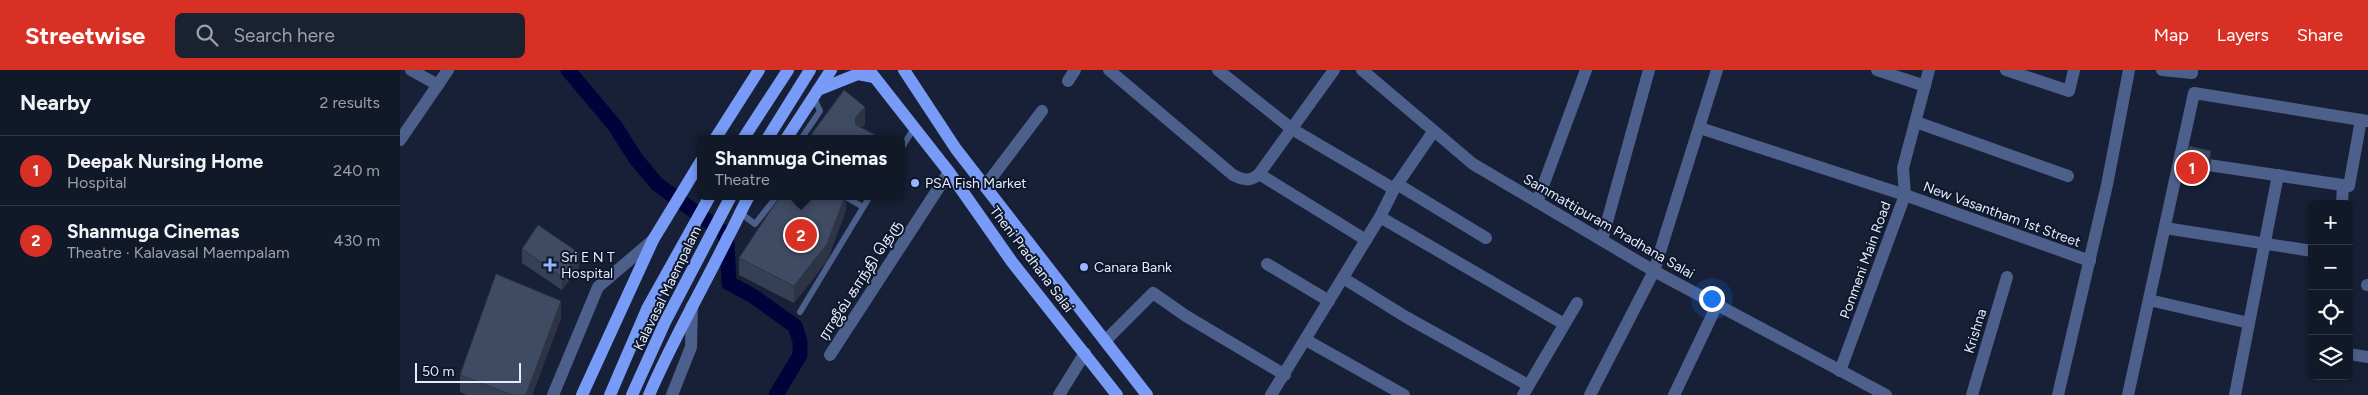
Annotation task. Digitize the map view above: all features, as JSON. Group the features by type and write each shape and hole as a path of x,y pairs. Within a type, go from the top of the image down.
{"main road":[{"path":"745,70 748,87"},
{"path":"718,135 760,70"},
{"path":"746,135 788,70"},
{"path":"769,135 810,70"},
{"path":"789,135 831,70"},
{"name":"Theni Pradhana Salai","path":"904,70 956,149 986,185 1147,395"},
{"path":"815,93 858,74 872,74"},
{"name":"Theni Pradhana Salai","path":"872,74 949,172 1012,262 1117,395"},
{"path":"582,395 653,240 697,167"},
{"name":"Kalavasal Maempalam","path":"610,395 647,309 708,200"},
{"name":"Kalavasal Maempalam","path":"632,395 666,322 729,200"},
{"path":"648,395 746,200"}],"street":[{"path":"411,70 438,85"},
{"path":"400,140 448,70"},
{"path":"1109,70 1233,175 1245,180 1254,179 1259,174 1334,70"},
{"path":"1218,70 1292,129 1486,238"},
{"name":"Sammattipuram Pradhana Salai","path":"1362,70 1473,164 1654,271 1886,395"},
{"path":"1537,202 1586,70"},
{"path":"1602,240 1649,70"},
{"path":"1590,395 1654,271 1717,70"},
{"path":"1877,70 1925,86"},
{"name":"Ponmeni Main Road","path":"1840,371 1905,195 1903,168 1930,70"},
{"path":"2006,70 2070,91 2074,70"},
{"path":"2058,395 2107,185 2129,70"},
{"path":"2162,70 2192,73 2192,70"},
{"path":"2128,395 2194,93 2364,121 2349,186 2180,160"},
{"path":"986,185 1042,111"},
{"path":"1916,122 2068,176"},
{"name":"New Vasantham 1st Street","path":"1700,128 1905,195 2090,261"},
{"path":"1272,395 1330,301 1396,187 1433,132"},
{"name":"ராஜீவ் காந்தி தெரு","path":"830,355 949,172"},
{"path":"1259,174 1366,240"},
{"path":"2235,395 2278,175"},
{"path":"2342,200 2343,185"},
{"path":"1380,217 1564,324"},
{"path":"2165,228 2265,242 2308,250"},
{"path":"553,395 598,287 653,240"},
{"path":"1267,264 1330,301"},
{"name":"Krishna","path":"1972,395 2007,277"},
{"path":"1343,278 1525,390 1577,303"},
{"path":"1105,341 1154,293 1186,316 1285,375"},
{"path":"2149,300 2249,323"},
{"path":"1674,395 1717,305"},
{"path":"672,395 691,347 692,306"},
{"path":"1306,340 1404,395"},
{"path":"1059,395 1085,354"},
{"path":"2353,355 2368,357"}],"lane":[{"path":"804,135 820,111 815,93"},
{"path":"905,143 915,127"},
{"path":"739,212 756,224 775,200"},
{"path":"851,200 863,207"},
{"path":"800,312 867,200"}],"building":[{"path":"844,90 865,107 855,118 856,125 875,135 811,135"},
{"path":"2189,146 2211,151 2207,170 2185,164"},
{"path":"777,200 844,200 827,244 794,286 739,258"},
{"path":"538,225 579,253 562,277 522,249"},
{"path":"496,274 561,301 526,395 512,395 460,375"}],"waterway":[{"path":"568,70 615,126 636,159 657,184 724,233 727,244 729,283 753,296 795,326 800,341 800,355 776,395"}],"place":[{"name":"Deepak Nursing Home","path":"2192,168"},
{"name":"PSA Fish Market","path":"915,183"},
{"name":"Shanmuga Cinemas","path":"801,235"},
{"name":"Sri E N T Hospital","path":"550,265"},
{"name":"Canara Bank","path":"1084,267"}]}
